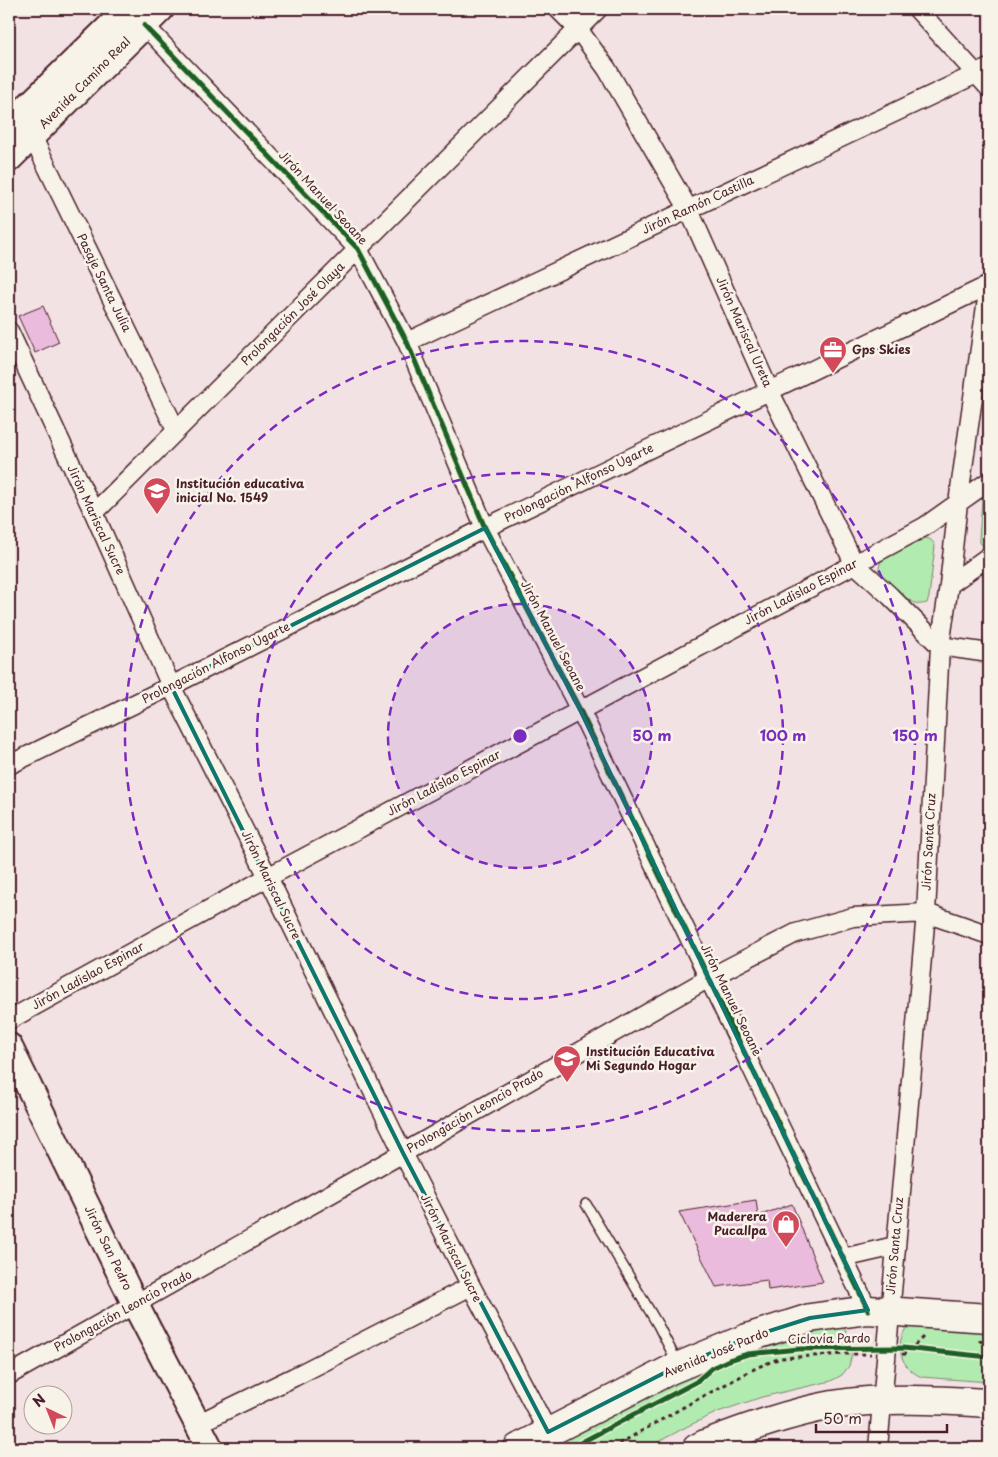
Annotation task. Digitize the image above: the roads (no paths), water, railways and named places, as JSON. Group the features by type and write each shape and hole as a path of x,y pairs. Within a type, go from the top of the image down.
{"main road":[{"name":"Avenida Camino Real","path":"9,125 136,12"},
{"name":"Avenida Camino Real","path":"9,159 32,136 136,12"},
{"name":"Jirón San Pedro","path":"9,1046 135,1304 210,1448"},
{"name":"Avenida José Pardo","path":"518,1448 679,1366 748,1338 810,1318 879,1311 981,1328"},
{"path":"703,1447 773,1420 833,1405 881,1400 950,1400 989,1403"}],"street":[{"name":"Jirón Mariscal Ureta","path":"558,9 578,29 607,69 689,210 770,390 854,563 940,646"},
{"name":"Prolongación José Olaya","path":"94,513 598,9"},
{"path":"917,9 982,71 989,88"},
{"name":"Jirón Manuel Seoane","path":"136,12 358,248 407,342 485,528 580,710 843,1258 879,1311"},
{"name":"Jirón Ramón Castilla","path":"407,342 982,71"},
{"name":"Pasaje Santa Julia","path":"32,136 176,430"},
{"name":"Prolongación Alfonso Ugarte","path":"9,765 485,528 989,285"},
{"name":"Jirón Santa Cruz","path":"878,1448 886,1351 879,1311 896,1246 926,913 940,646 989,285"},
{"name":"Jirón Mariscal Sucre","path":"9,331 94,513 171,686 268,877 403,1153 548,1432"},
{"name":"Jirón Ladislao Espinar","path":"9,1020 268,877 924,526 989,481"},
{"path":"948,585 989,556"},
{"path":"940,646 989,653"},
{"name":"Prolongación Leoncio Prado","path":"9,1375 709,978 796,934 853,917 926,913 989,936"},
{"path":"843,1258 896,1246"},
{"path":"197,1424 294,1377 471,1286"}],"lane":[{"path":"586,1204 658,1325 679,1366"}],"place":[{"name":"Gps Skies","path":"833,374"},
{"name":"Institución educativa inicial No. 1549","path":"157,515"},
{"name":"Institución Educativa Mi Segundo Hogar","path":"567,1083"},
{"name":"Maderera Pucallpa","path":"786,1248"}]}
